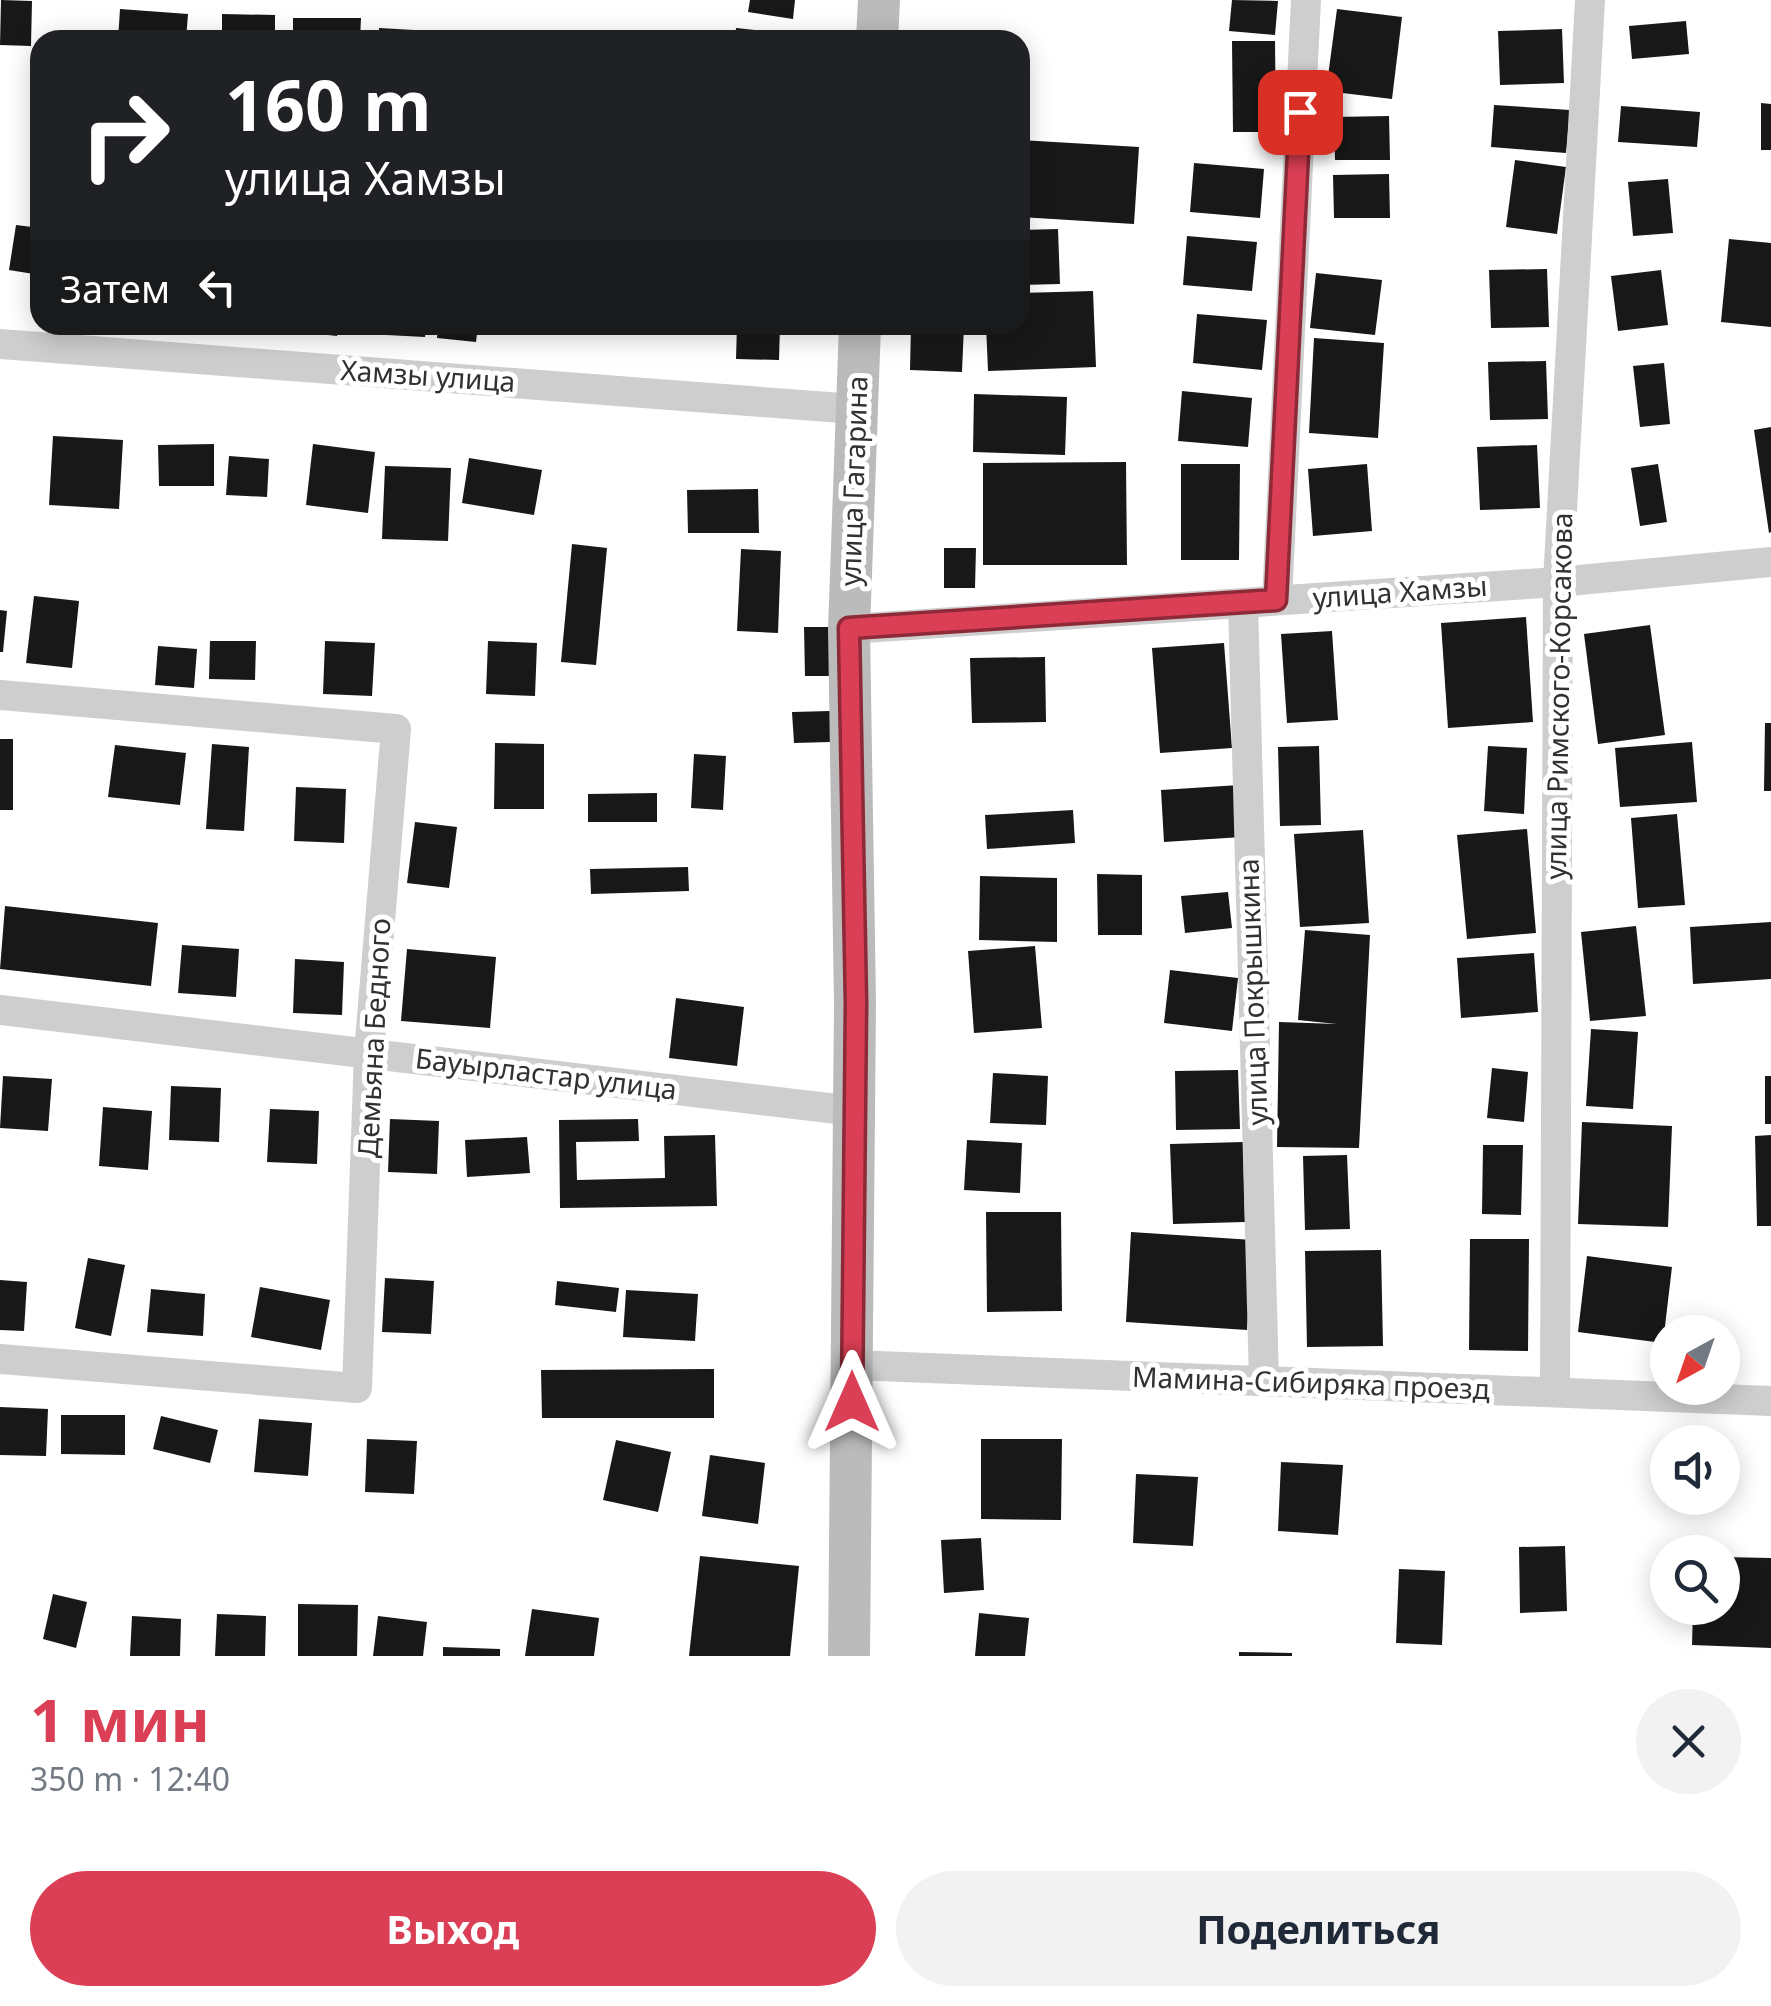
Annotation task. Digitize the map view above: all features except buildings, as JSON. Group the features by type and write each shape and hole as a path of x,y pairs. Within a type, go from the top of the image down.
{"main road":[{"path":"878,30 879,0"},
{"name":"улица Гагарина","path":"849,1656 856,1003 849,628 859,335"}],"street":[{"path":"1276,600 1306,0"},
{"name":"улица Римского-Корсакова","path":"1555,1392 1558,582 1590,0"},
{"name":"Хамзы улица","path":"0,344 855,409"},
{"name":"улица Хамзы","path":"849,628 1558,582 1771,562"},
{"name":"улица Покрышкина","path":"1243,602 1264,1381"},
{"name":"Демьяна Бедного","path":"0,695 396,729 369,1053 357,1388 0,1359"},
{"name":"Бауырластар улица","path":"0,1010 854,1111"},
{"name":"Мамина-Сибиряка проезд","path":"852,1365 1771,1401"}],"route":[{"path":"852,1402 856,1003 849,628 1276,600 1300,112"}]}
